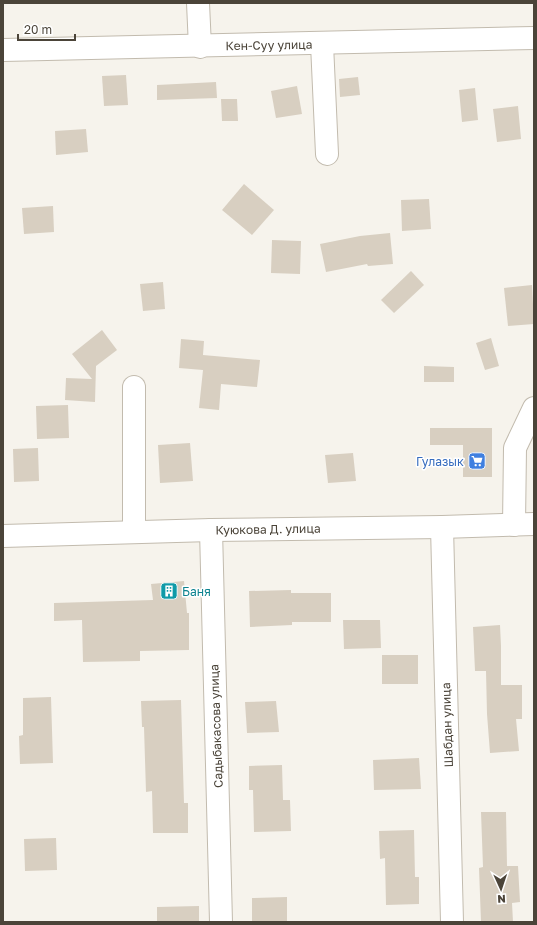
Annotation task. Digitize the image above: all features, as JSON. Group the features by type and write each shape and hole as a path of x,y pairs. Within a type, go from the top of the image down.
{"street":[{"path":"198,3 200,47"},
{"name":"Кен-Суу улица","path":"3,50 200,47 534,38"},
{"path":"322,44 327,154"},
{"path":"134,387 134,532"},
{"path":"524,525 514,448 534,408"},
{"name":"Куюкова Д. улица","path":"3,536 211,530 524,525"},
{"name":"Шабдан улица","path":"442,527 452,922"},
{"name":"Садыбакасова улица","path":"211,530 221,922"}],"building":[{"path":"126,75 128,105 104,106 102,76"},
{"path":"358,77 360,95 340,97 339,79"},
{"path":"216,82 217,98 157,100 157,85"},
{"path":"297,86 302,114 276,118 271,91"},
{"path":"475,88 478,120 462,122 459,90"},
{"path":"221,99 237,99 238,121 222,121"},
{"path":"518,106 521,139 497,142 493,109"},
{"path":"86,129 88,152 56,155 55,131"},
{"path":"244,184 274,210 252,235 222,210"},
{"path":"429,199 431,229 402,231 401,200"},
{"path":"53,206 54,232 24,234 22,208"},
{"path":"390,233 393,264 368,266 367,264 326,272 320,244 360,236"},
{"path":"272,240 301,241 300,274 271,273"},
{"path":"411,271 424,285 394,313 381,300"},
{"path":"163,282 165,309 143,311 140,284"},
{"path":"532,285 534,324 508,326 504,288"},
{"path":"102,330 117,350 96,366 95,402 65,400 66,378 92,379 72,354"},
{"path":"491,338 499,366 485,370 476,343"},
{"path":"181,339 204,341 203,355 260,360 257,387 221,384 219,410 199,408 203,370 179,368"},
{"path":"424,366 454,367 454,382 424,382"},
{"path":"68,405 69,438 37,439 36,406"},
{"name":"Гулазык","path":"430,428 492,428 492,477 463,477 463,445 430,445"},
{"path":"190,443 193,481 160,483 158,445"},
{"path":"38,448 39,481 14,482 13,449"},
{"path":"353,453 356,481 328,483 325,455"},
{"path":"184,581 187,613 189,613 189,650 140,651 140,661 83,662 82,620 54,621 54,603 153,600 151,584"},
{"path":"291,590 291,593 331,593 331,622 292,622 292,625 250,627 249,591"},
{"path":"343,620 380,620 381,648 344,649"},
{"path":"500,625 501,685 522,685 522,719 516,719 519,751 490,753 486,671 475,671 473,627"},
{"path":"382,655 418,655 418,684 382,684"},
{"path":"51,697 53,763 20,764 19,736 23,735 23,698"},
{"path":"181,700 184,803 188,803 188,833 153,833 152,791 146,792 144,727 142,727 141,701"},
{"path":"276,701 279,732 247,733 245,702"},
{"path":"419,758 421,789 374,790 373,760"},
{"path":"282,765 283,800 290,800 291,831 254,832 253,790 249,790 249,766"},
{"path":"481,812 506,812 507,866 518,866 520,902 512,903 513,922 481,922 479,868 483,867"},
{"path":"414,830 415,877 419,877 419,904 386,905 385,858 380,859 379,831"},
{"path":"56,838 57,870 25,871 24,839"},
{"path":"287,897 287,922 252,922 252,898"},
{"path":"199,906 199,922 157,922 157,907"}],"place":[{"name":"Гулазык","path":"477,461"},
{"name":"Баня","path":"169,591"}]}
